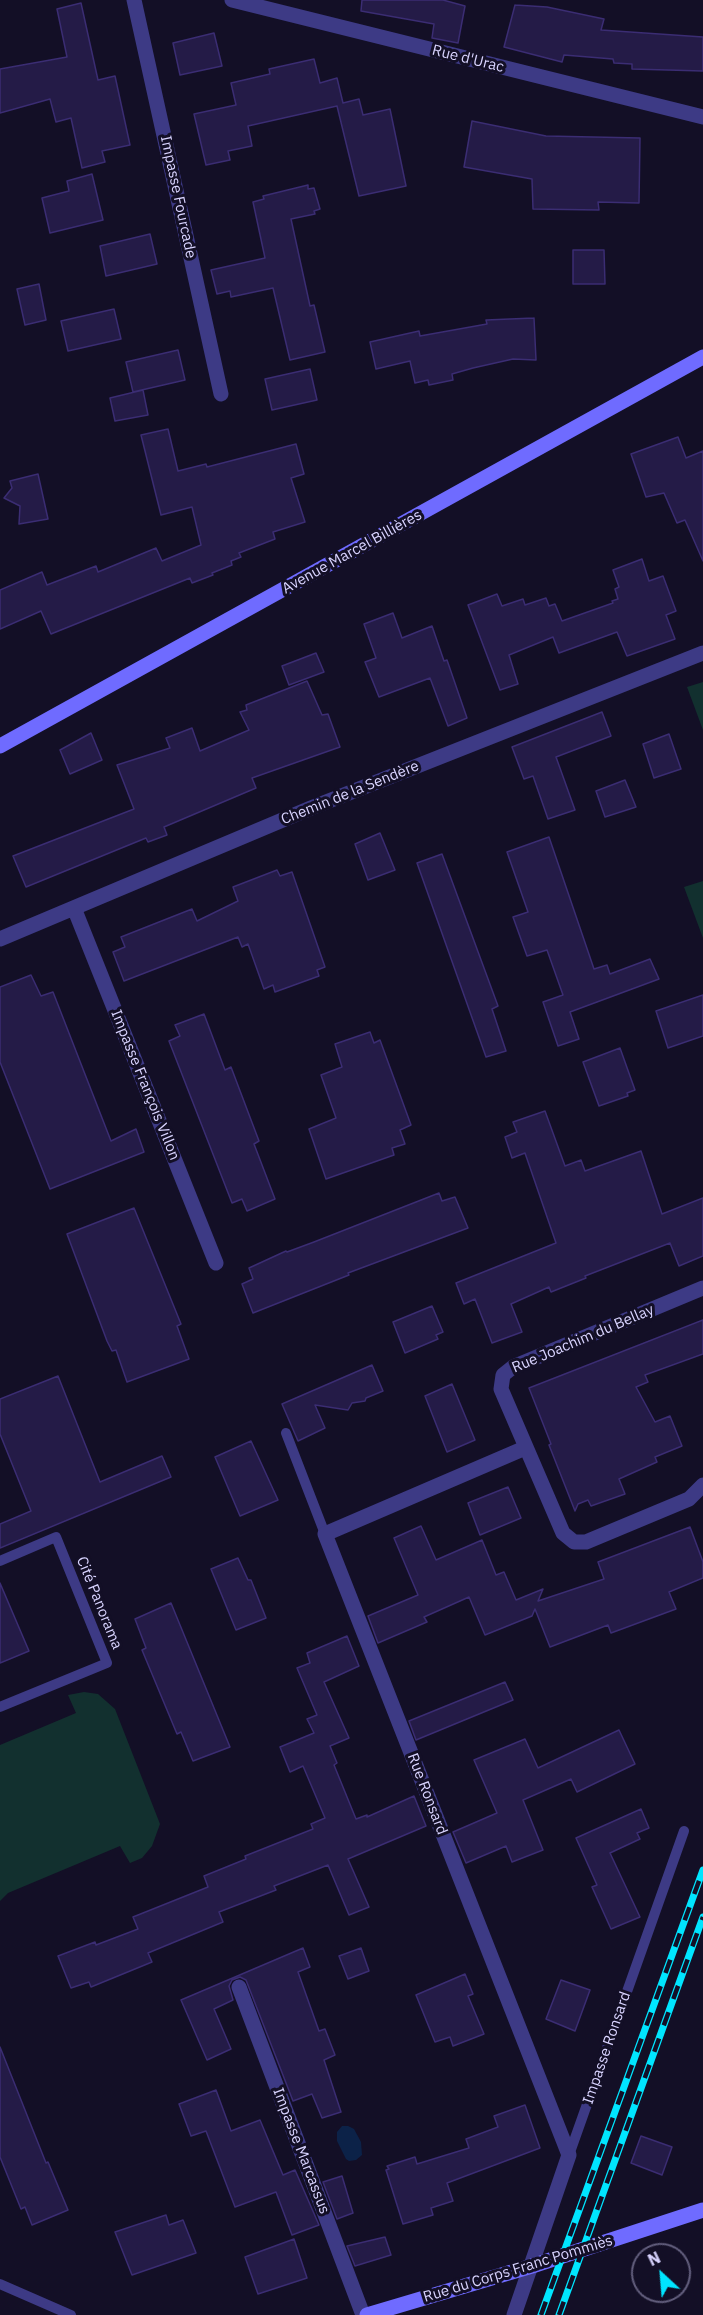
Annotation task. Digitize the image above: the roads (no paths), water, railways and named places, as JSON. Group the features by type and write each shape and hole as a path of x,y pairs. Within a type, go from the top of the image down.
{"street":[{"name":"Impasse Fourcade","path":"134,0 221,394"},
{"name":"Rue d'Urac","path":"232,0 703,117"},
{"name":"Avenue Marcel Billières","path":"0,746 703,357"},
{"name":"Chemin de la Sendère","path":"1,937 311,808 703,653"},
{"name":"Impasse François Villon","path":"74,908 216,1263"},
{"name":"Rue Joachim du Bellay","path":"703,1288 513,1367 503,1375 501,1389 563,1533 574,1542 586,1542 689,1499 703,1485"},
{"path":"325,1534 525,1448"},
{"name":"Rue Ronsard","path":"325,1534 569,2155"},
{"name":"Impasse Marcassus","path":"239,1987 365,2315"},
{"name":"Impasse Ronsard","path":"514,2315 569,2155"},
{"name":"Rue du Corps Franc Pommiès","path":"365,2315 532,2266 703,2210"}],"lane":[{"name":"Rue Ronsard","path":"286,1434 325,1534"},
{"name":"Cité Panorama","path":"0,1561 56,1538 107,1663 0,1707"},
{"name":"Impasse Ronsard","path":"569,2155 684,1831"},
{"path":"0,2284 71,2315"}],"water":[{"path":"342,2126 354,2129 361,2142 362,2155 356,2160 346,2159 337,2141 337,2132"}],"railway":[{"path":"541,2315 703,1870"},
{"path":"559,2315 703,1917"}]}
